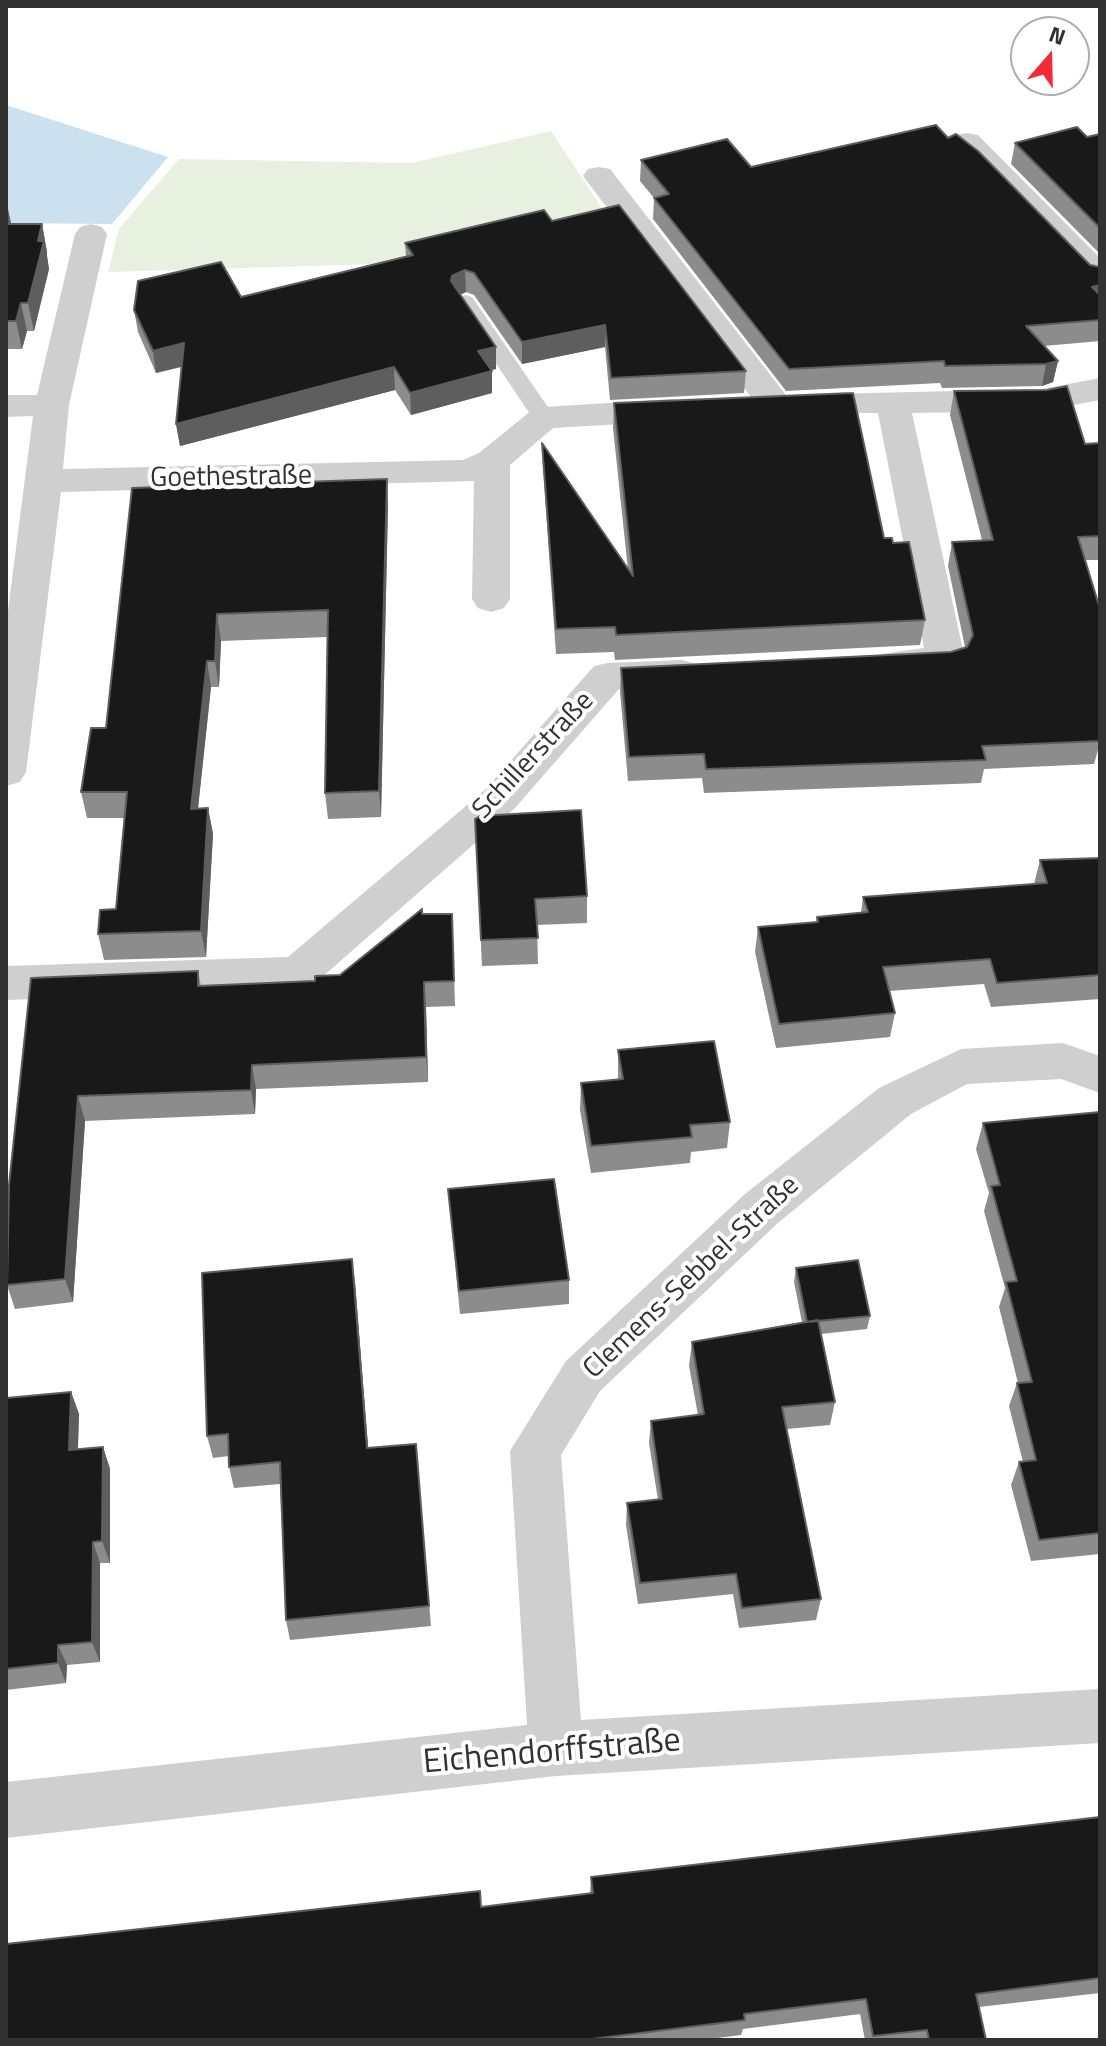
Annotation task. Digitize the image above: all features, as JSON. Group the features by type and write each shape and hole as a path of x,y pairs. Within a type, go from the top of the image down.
{"street":[{"path":"967,142 1100,277"},
{"path":"599,176 775,405"},
{"path":"6,772 52,405 91,234"},
{"path":"544,418 775,405 1042,400 1100,389"},
{"path":"854,665 946,660 893,403"},
{"path":"6,406 52,405"},
{"name":"Goethestraße","path":"44,481 468,471 492,461 544,418"},
{"path":"491,599 492,461"},
{"name":"Schillerstraße","path":"6,983 298,973 500,799 608,676 716,671"},
{"name":"Clemens-Sebbel-Straße","path":"556,1749 535,1451 583,1376 762,1208 895,1101 961,1067 1063,1061 1100,1075"},
{"name":"Eichendorffstraße","path":"6,1810 556,1749 1100,1716"}],"lane":[{"path":"465,301 544,418"}],"green space":[{"path":"551,131 607,216 412,263 108,272 119,229 179,159 412,163"}],"water":[{"path":"6,105 168,157 112,224 6,223"}],"building":[{"path":"936,125 948,138 956,134 978,151 1090,265 1100,267 1100,285 1092,287 1100,295 1100,320 1026,326 1058,361 1046,364 945,366 944,361 789,369 654,198 669,194 641,160 727,139 751,167"},
{"path":"1077,127 1087,137 1100,134 1100,228 1015,143"},
{"path":"619,205 746,371 611,378 605,325 522,342 474,273 465,270 452,276 451,281 496,347 478,351 492,371 410,393 394,367 176,424 184,343 153,351 134,310 138,281 221,262 241,297 413,255 405,243 544,210 552,221"},
{"path":"6,224 42,224 38,241 44,241 28,303 21,303 16,321 6,321"},
{"path":"1067,386 1085,444 1100,443 1100,536 1078,537 1100,609 1100,741 982,746 986,760 706,769 704,754 629,757 621,668 951,652 967,647 973,635 952,542 993,540 954,391 1047,390"},
{"path":"853,393 884,538 892,538 893,543 909,542 925,620 616,635 615,627 556,629 542,443 633,576 614,403"},
{"path":"387,479 379,791 325,793 328,610 217,614 215,661 207,661 191,809 208,808 201,931 98,934 100,910 116,909 127,792 81,792 91,728 106,728 132,488"},
{"path":"581,810 587,896 535,899 538,938 481,940 475,819 480,816"},
{"path":"1100,858 1100,975 997,983 990,959 883,967 895,1013 779,1024 758,927 818,922 817,917 868,912 863,897 1047,883 1040,860"},
{"path":"422,909 422,914 452,914 454,981 424,982 426,1057 252,1065 251,1090 78,1096 65,1279 7,1285 9,1185 31,978 198,971 198,986 315,981 315,976 340,975"},
{"path":"714,1041 730,1122 690,1125 692,1137 591,1146 581,1083 623,1079 618,1050"},
{"path":"1100,1112 1100,1533 1039,1540 1019,1462 1036,1460 1017,1383 1032,1382 1006,1282 1017,1281 991,1186 1000,1185 983,1123"},
{"path":"554,1179 569,1280 459,1291 448,1189"},
{"path":"352,1259 367,1448 416,1444 429,1606 286,1620 280,1462 229,1467 228,1434 207,1436 202,1273"},
{"path":"858,1260 870,1316 807,1322 796,1268"},
{"path":"818,1320 835,1402 782,1407 821,1599 742,1608 736,1574 640,1583 627,1503 662,1499 651,1421 704,1414 692,1342"},
{"path":"71,1392 69,1450 103,1447 102,1541 93,1542 92,1642 58,1645 58,1663 6,1669 6,1398"},
{"path":"1100,1817 1100,1978 976,1994 986,2040 929,2040 927,2030 873,2036 866,1999 744,2014 745,2020 584,2040 6,2040 6,1944 480,1891 481,1907 593,1893 591,1877"}]}
